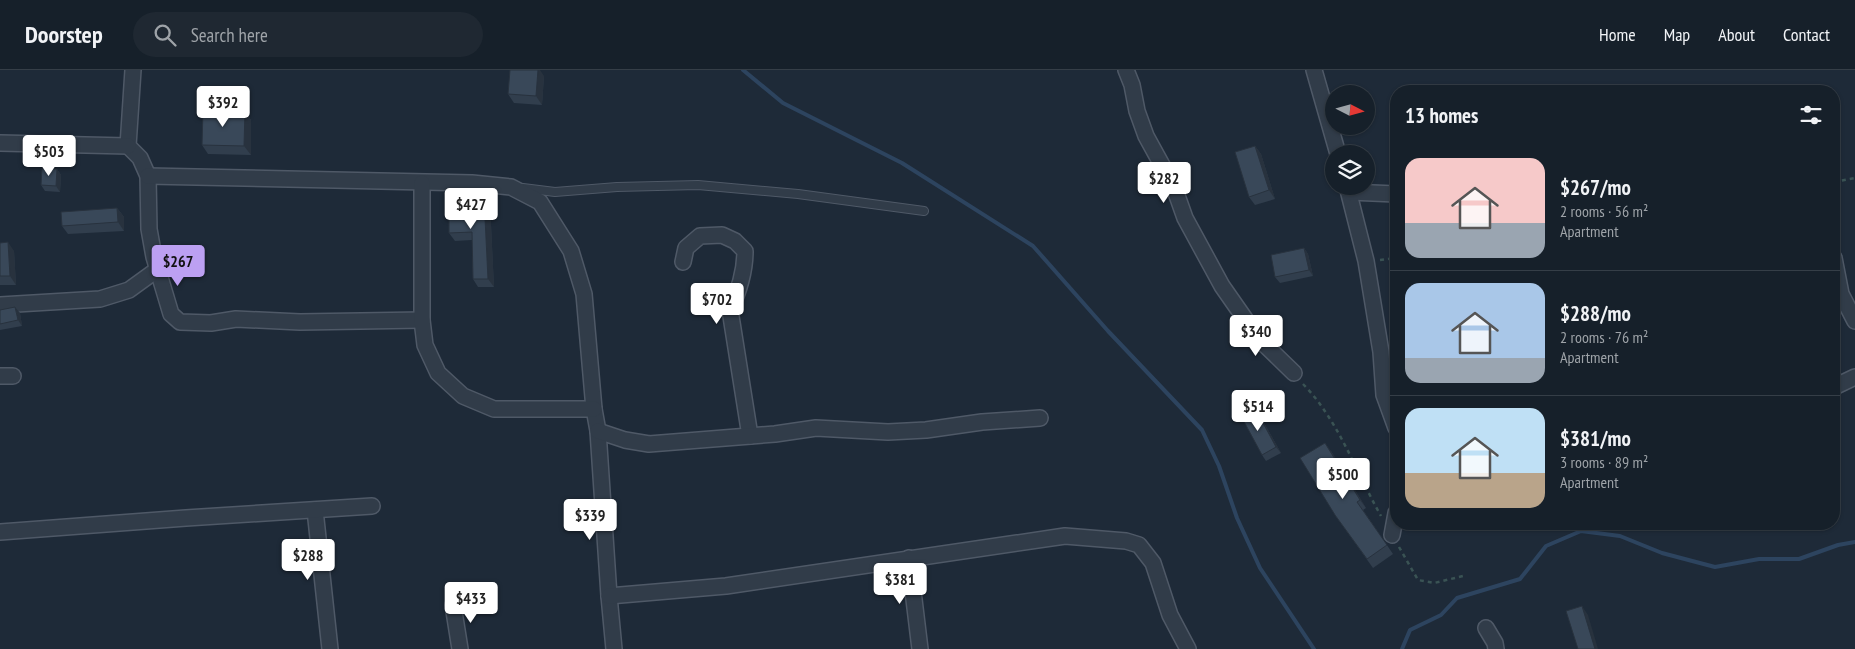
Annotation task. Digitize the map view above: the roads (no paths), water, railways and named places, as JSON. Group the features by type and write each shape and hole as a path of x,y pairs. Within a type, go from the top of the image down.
{"street":[{"path":"128,146 133,70"},
{"path":"1126,70 1132,85 1137,112 1146,136 1174,187 1185,218 1222,286 1259,339 1294,374"},
{"path":"1314,70 1335,145"},
{"path":"0,143 128,146 140,158 148,176 149,229 171,314 180,322 211,322 236,319 300,322 422,320"},
{"path":"148,176 472,183 511,187 540,202 571,251 584,294 594,409 598,431 614,649"},
{"path":"422,183 422,320 425,345 438,373 462,396 494,409 594,409"},
{"path":"1375,192 1390,193"},
{"path":"1350,195 1366,261 1381,352 1384,396 1390,412"},
{"path":"683,262 686,248 700,236 722,235 736,241 745,251 744,268 736,297 730,310 750,436"},
{"path":"0,305 100,299 129,290 158,269"},
{"path":"1840,299 1855,321"},
{"path":"1840,384 1855,377"},
{"path":"598,431 625,440 649,444 750,436 816,428 888,432 1040,418"},
{"path":"0,532 372,506"},
{"path":"315,510 330,649"},
{"path":"1392,536 1393,530"},
{"path":"609,596 726,586 1064,536 1126,541 1139,545 1152,563 1170,615 1188,649"},
{"path":"909,558 920,649"},
{"path":"453,605 460,649"},
{"path":"1486,628 1495,643 1496,649"}],"lane":[{"path":"511,187 555,192 617,187 698,185 798,194 924,211"}],"waterway":[{"path":"743,70 783,103 902,163 1033,246 1108,331 1202,430 1219,466 1237,518 1260,568 1314,649"},
{"path":"1402,649 1410,630 1441,615 1457,598 1520,579 1546,546 1581,531 1620,536 1662,553 1715,567 1759,559 1799,559 1838,545 1855,542"}]}
